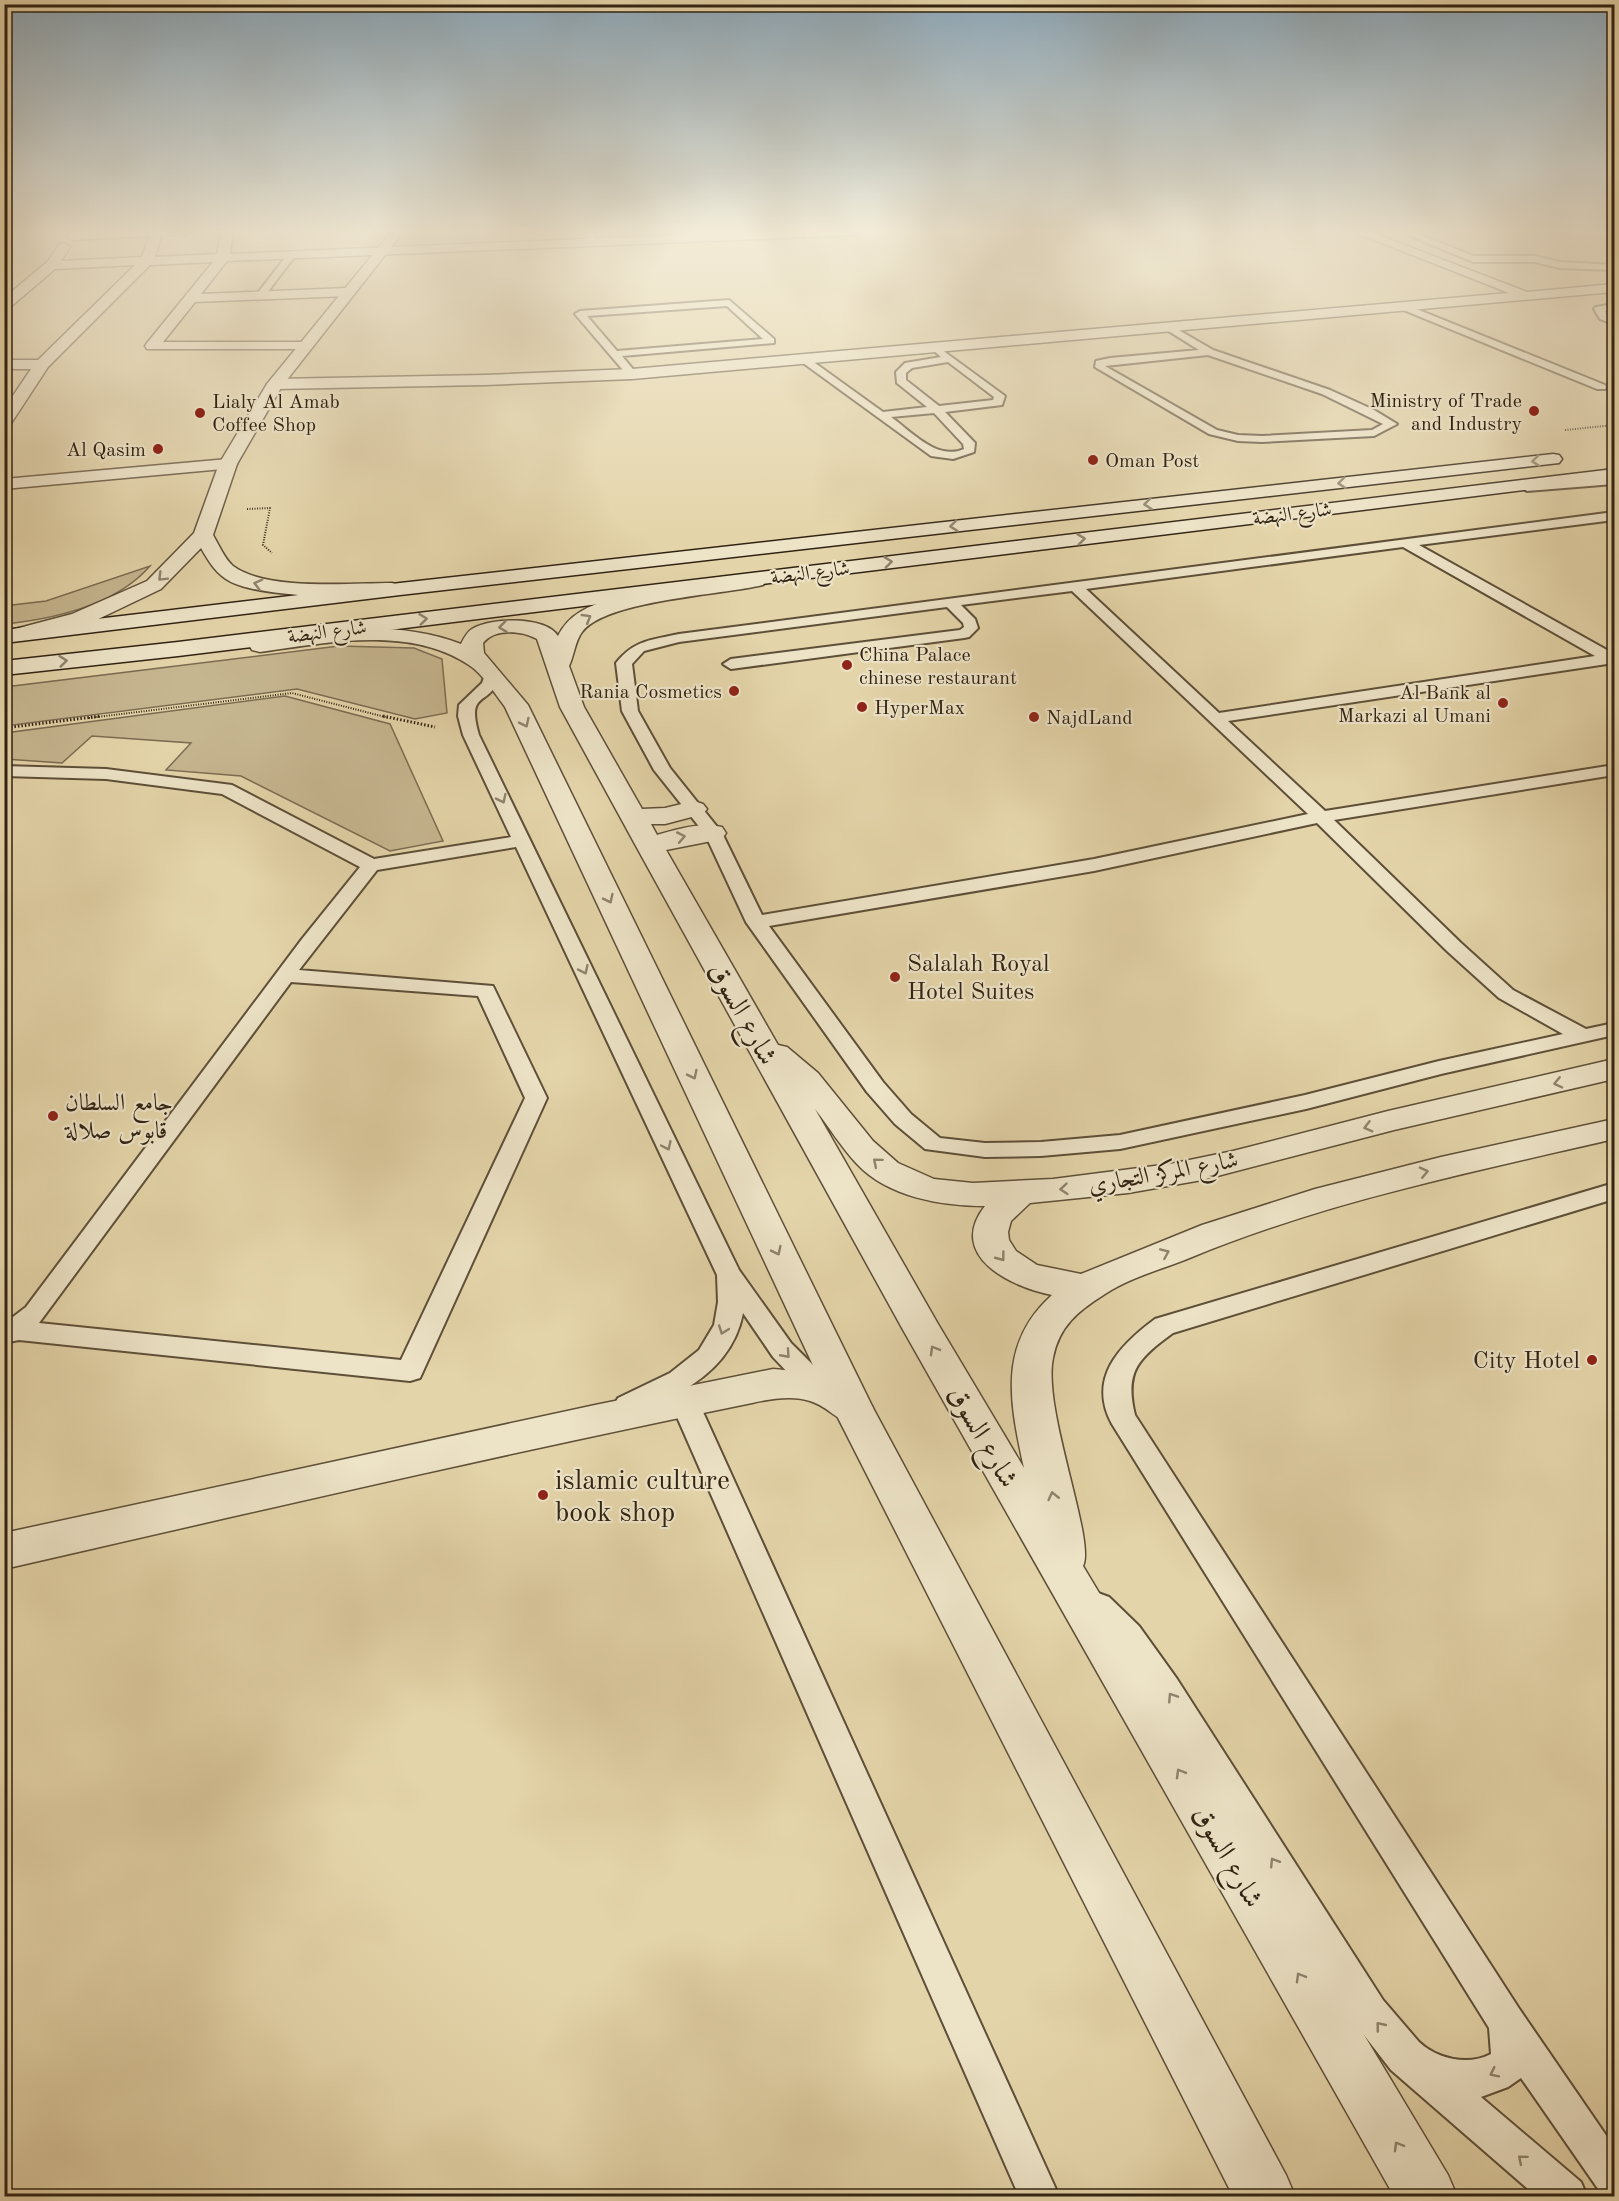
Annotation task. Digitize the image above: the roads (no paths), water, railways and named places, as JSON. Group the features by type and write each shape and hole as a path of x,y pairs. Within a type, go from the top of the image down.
{"street":[{"path":"4,422 42,364 73,334"},
{"path":"162,334 152,346 305,345"},
{"path":"11,636 80,619 154,585 203,536 228,464 275,384 314,334"},
{"path":"275,384 485,380 632,374 1103,334"},
{"path":"4,365 42,364"},
{"name":"شارع النهضة","path":"11,636 400,589 1567,457"},
{"path":"4,484 228,464"},
{"name":"شارع النهضة","path":"4,668 178,649 1614,474"},
{"path":"203,536 226,571 259,585 310,589 400,589"},
{"path":"558,666 574,627 586,617 635,602 741,585 772,576"},
{"name":"شارع السوق","path":"484,668 471,647 478,634 504,626 538,629 547,634 572,707 921,1328 1427,2196"},
{"path":"178,649 242,647 343,636 390,635 444,642 457,647 484,668 516,705 853,1408 1264,2196"},
{"path":"642,831 665,816 694,809"},
{"path":"642,831 680,837 713,833"},
{"name":"شارع المركز التجاري","path":"760,1042 794,1066 833,1110 856,1143 877,1164 895,1176 941,1191 973,1195 1020,1193 1141,1180 1246,1158 1389,1121 1614,1069"},
{"path":"1065,1575 1062,1535 1032,1395 1032,1361 1039,1337 1048,1321 1086,1288 1178,1248 1284,1211 1382,1181 1614,1129"},
{"path":"1020,1193 996,1213 990,1225 989,1235 999,1255 1011,1268 1034,1278 1086,1288"},
{"path":"4,1551 595,1420 773,1384 818,1387 853,1408"}],"lane":[{"path":"596,334 632,374"},
{"path":"613,354 771,341 763,334"},
{"path":"1179,334 1209,352 1298,383 1371,412 1391,424 1374,433 1238,438 1213,432 1100,367 1100,363 1110,361 1209,352"},
{"path":"1469,334 1600,387"},
{"path":"882,415 998,403 1000,396 936,348"},
{"path":"804,360 935,454 952,456 962,455 970,450 969,443 936,410 901,381 901,372 909,365 951,359"},
{"path":"1514,486 1554,486 1614,480"},
{"path":"1613,517 651,643 639,648 624,663 630,711 662,770 713,833 756,922 875,1087 903,1119 933,1144 985,1150 1041,1149 1119,1142 1306,1102 1438,1068 1614,1029"},
{"path":"1405,543 1613,659"},
{"path":"1075,586 1506,994 1585,1037"},
{"path":"731,663 964,634 971,628 970,622 951,603"},
{"path":"807,621 832,651"},
{"path":"1216,718 1613,659"},
{"path":"484,668 489,685 468,702 464,710 469,730 728,1273 782,1350 818,1387"},
{"path":"756,922 1094,865 1321,817 1614,770"},
{"path":"4,771 106,774 226,789 371,865 522,841"},
{"path":"9,1334 35,1313 285,975 371,865"},
{"path":"9,1334 410,1371 536,1098 486,990 285,975"},
{"path":"1614,1191 1164,1326 1141,1342 1126,1359 1118,1377 1116,1398 1122,1417 1507,2023 1566,2114 1614,2181"},
{"path":"595,1420 676,1384 704,1363 723,1335 726,1325 731,1305 728,1273"},
{"path":"684,1401 1039,2196"},
{"path":"1065,1575 1128,1635 1160,1680 1370,2013 1405,2056 1567,2196"},
{"path":"1405,2056 1444,2077 1472,2082 1491,2076 1506,2067 1511,2051 1507,2023"}],"place":[{"name":"Ministry of Trade and Industry","path":"1534,411"},
{"name":"Lialy Al Amab Coffee Shop","path":"200,413"},
{"name":"Al Qasim","path":"158,449"},
{"name":"Oman Post","path":"1093,460"},
{"name":"China Palace chinese restaurant","path":"847,665"},
{"name":"Rania Cosmetics","path":"734,691"},
{"name":"Al Bank al Markazi al Umani","path":"1503,703"},
{"name":"HyperMax","path":"862,707"},
{"name":"NajdLand","path":"1034,717"},
{"name":"Salalah Royal Hotel Suites","path":"895,977"},
{"name":"جامع السلطان قابوس صلالة","path":"53,1116"},
{"name":"City Hotel","path":"1592,1360"},
{"name":"islamic culture book shop","path":"543,1495"}]}
